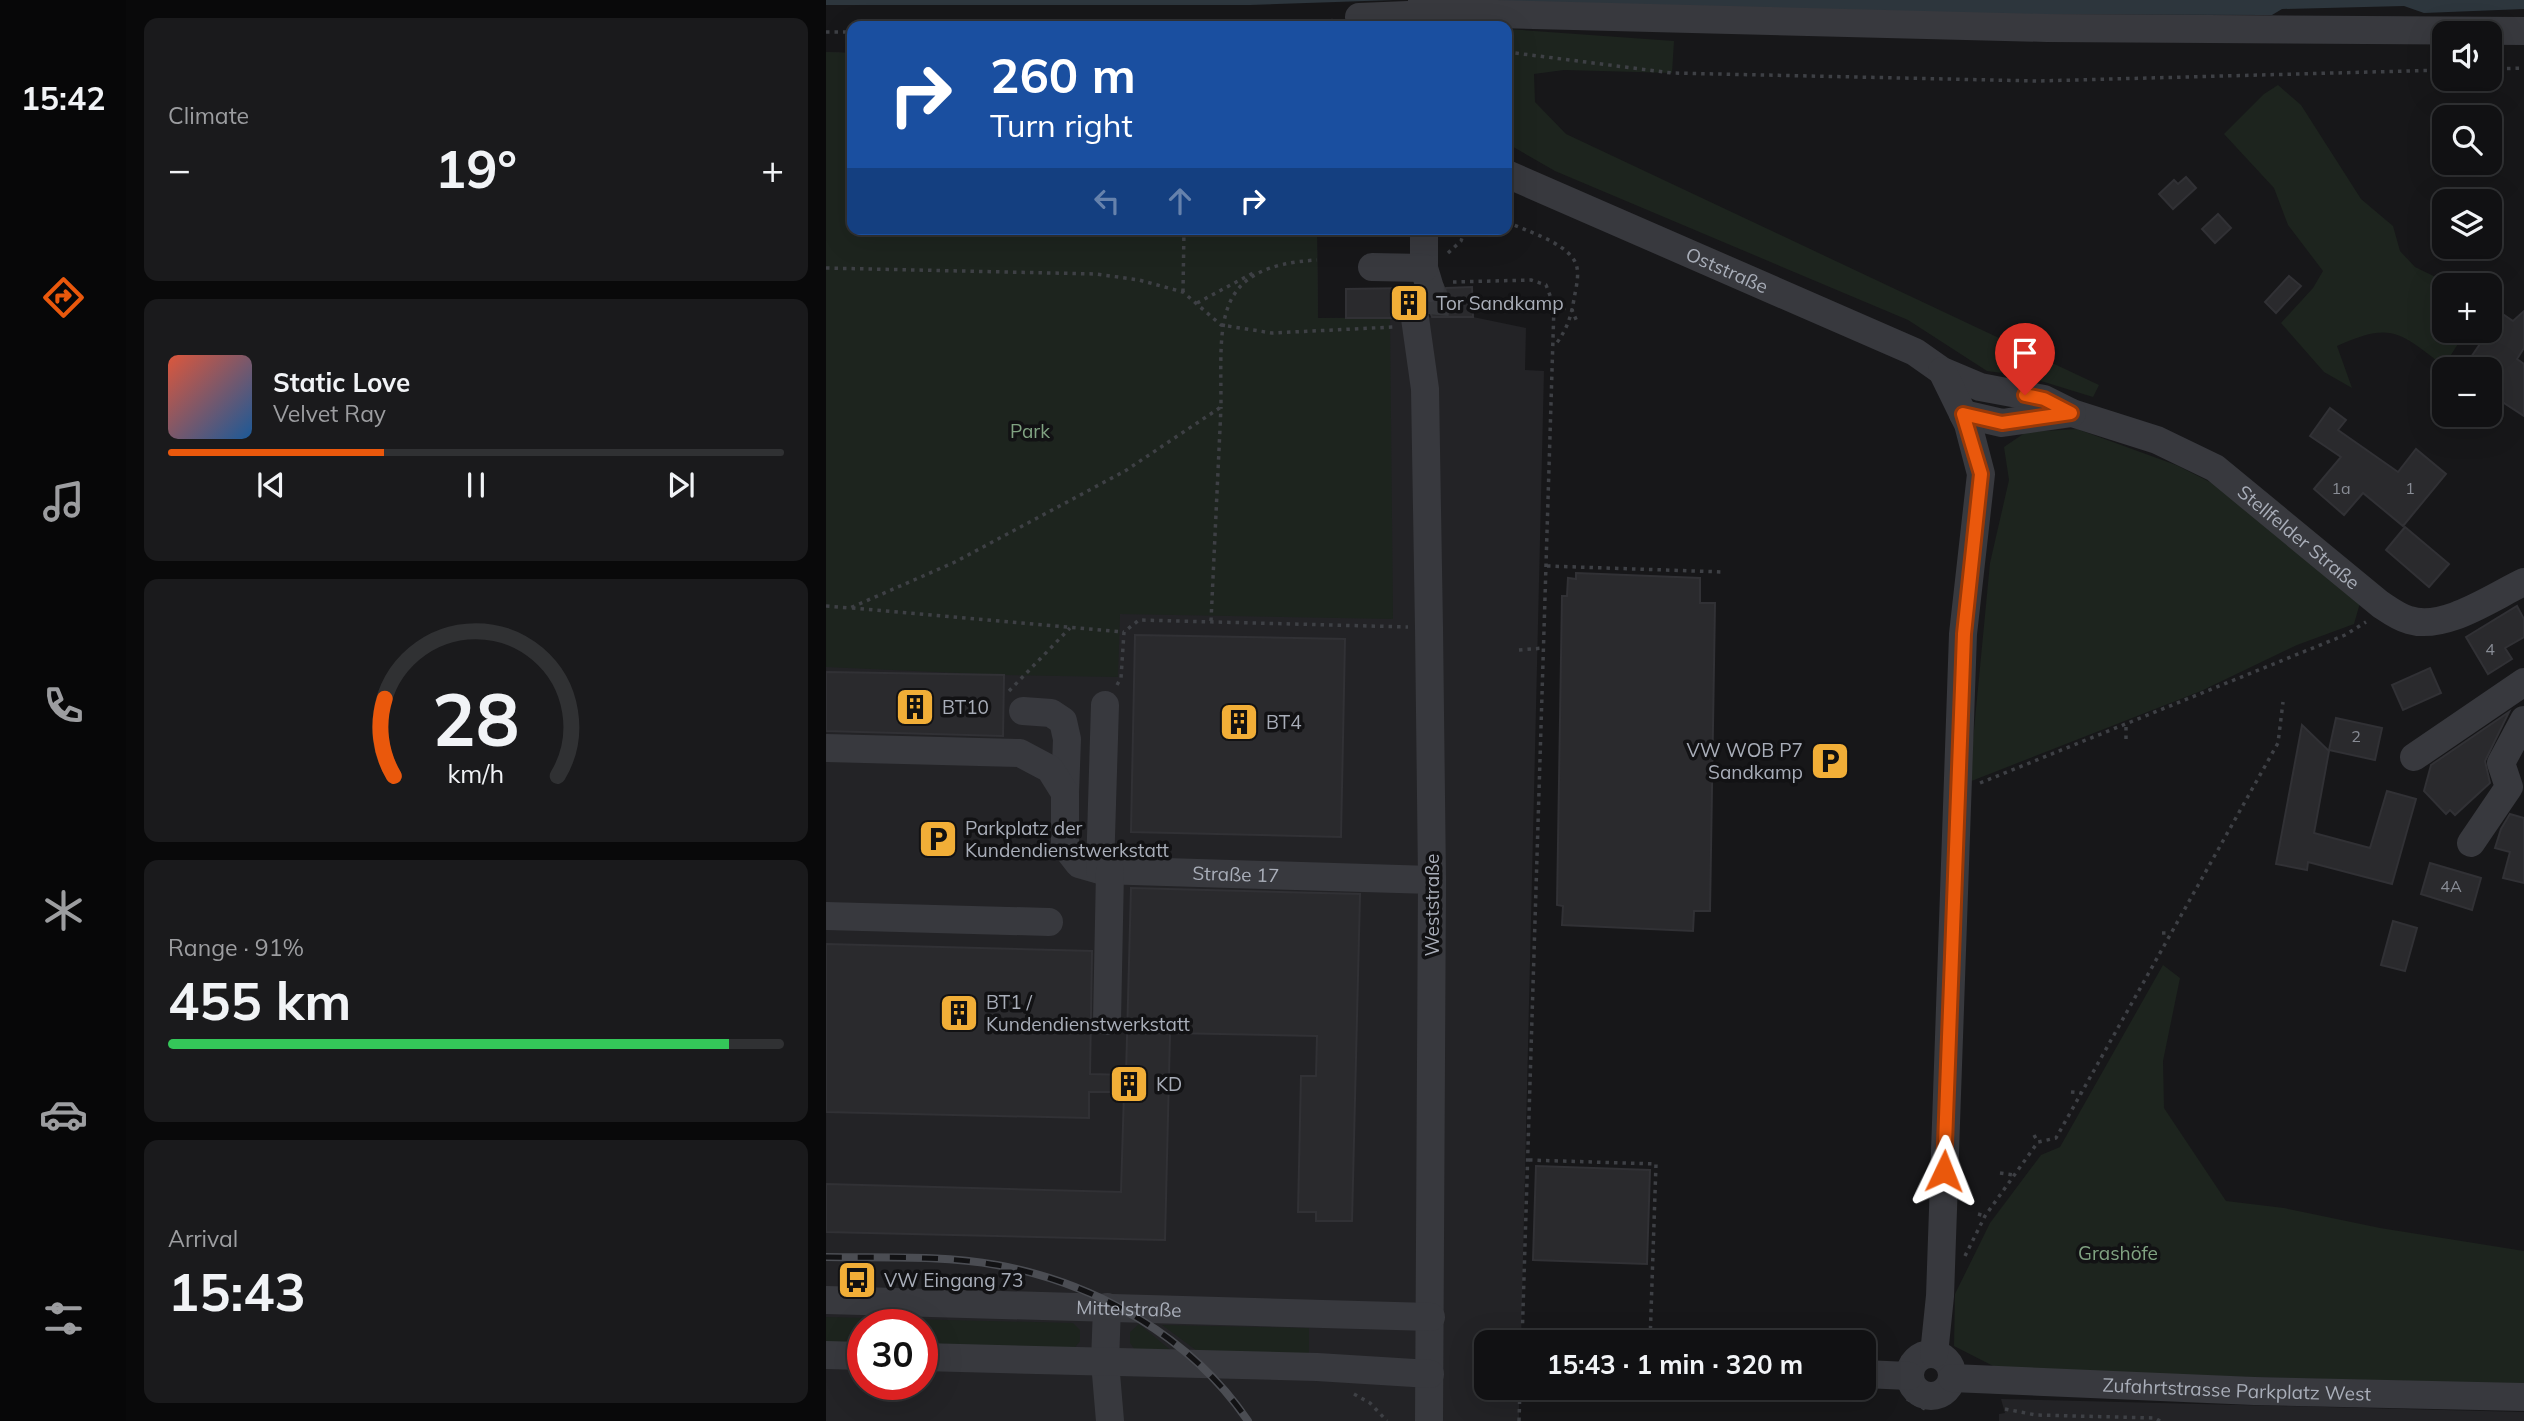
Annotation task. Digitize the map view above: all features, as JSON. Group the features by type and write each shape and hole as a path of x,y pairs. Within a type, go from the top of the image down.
{"street":[{"path":"1422,0 1422,21"},
{"path":"1359,17 1457,13 2047,28 2524,32"},
{"name":"Oststraße","path":"1512,176 1915,352 1942,371 1980,387 2044,399 2071,413"},
{"path":"1372,267 1433,276 1425,235"},
{"name":"Weststraße","path":"1422,321 1432,880 1429,1421"},
{"path":"1934,1354 1940,1296 1964,634 1981,474 1963,414 1942,371"},
{"path":"1963,414 2002,423 2071,413"},
{"name":"Stellfelder Straße","path":"2071,413 2157,440 2215,468 2380,604 2407,620 2434,621 2454,615 2524,582"},
{"path":"2414,757 2522,687"},
{"path":"1105,705 1107,1021"},
{"name":"Straße 17","path":"1016,706 1051,713 1063,721 1067,739 1065,846 1079,864 1105,870 1432,880"},
{"path":"2471,843 2509,787 2501,763 2524,720"},
{"path":"826,748 1020,753 1050,769 1065,793"},
{"path":"826,916 1049,922"},
{"name":"Mittelstraße","path":"826,1300 1431,1317"},
{"path":"1107,1307 1105,1362 1110,1421"},
{"path":"1909,1376 1916,1359 1934,1354"},
{"path":"1909,1376 1932,1409 1952,1378 1950,1365 1934,1354"},
{"path":"826,1355 847,1356"},
{"path":"938,1357 1317,1367 1430,1374"},
{"path":"1876,1375 1909,1376"},
{"name":"Zufahrtstrasse Parkplatz West","path":"1952,1378 2227,1390 2524,1397"}],"path":[{"path":"1327,21 1359,17"},
{"path":"826,32 847,32"},
{"path":"1512,53 1672,73 2025,80 2432,70"},
{"path":"2502,69 2524,68"},
{"path":"1512,224 1557,245 1574,260 1578,277 1568,328 1554,345"},
{"path":"1183,292 1184,235"},
{"path":"1433,276 1463,235"},
{"path":"1196,303 1267,267 1286,262 1317,260"},
{"path":"1211,621 1221,407 1221,325 1232,298 1249,278 1267,267"},
{"path":"826,268 1096,274 1183,292 1221,325 1272,333 1422,321"},
{"path":"1433,276 1531,279 1546,285 1554,306 1530,1160 1523,1330"},
{"path":"1554,306 1572,310"},
{"path":"1572,310 1578,324"},
{"path":"850,608 955,562 1125,471 1221,407"},
{"path":"1547,566 1724,572"},
{"path":"1957,800 1973,785 2126,726 2362,628 2380,604"},
{"path":"826,606 1124,632 1139,620 1429,628"},
{"path":"1016,706 1009,688 1070,628"},
{"path":"1105,705 1121,678 1124,632"},
{"path":"1518,650 1545,648"},
{"path":"1961,1265 1985,1216 2038,1142 2056,1138 2122,1014 2278,743 2283,702"},
{"path":"2126,726 2126,739"},
{"path":"2210,852 2217,853"},
{"path":"2162,933 2170,933"},
{"path":"2071,1092 2081,1093"},
{"path":"2034,1135 2038,1142"},
{"path":"1530,1160 1656,1164 1650,1330"},
{"path":"2000,1173 2014,1175"},
{"path":"1978,1213 1985,1216"},
{"path":"1519,1421 1520,1400"},
{"path":"2005,1409 2036,1415 2155,1418 2160,1421"}],"shaded area":[{"path":"826,0 1394,0 1250,5 826,5"},
{"path":"1479,0 2524,0 2524,9 2424,13 2404,6 2282,9 2272,15 1836,14"},
{"path":"826,52 847,53 847,235 1317,235 1318,318 1473,317 1526,328 1525,370 1544,371 1521,1330 1474,1330 1474,1400 1519,1400 1519,1421 826,1421"},
{"path":"2001,1399 2524,1412 2524,1421 1999,1421 1999,1414 2005,1413"}],"green space":[{"path":"1512,29 1674,41 1672,73 1564,70 1534,74 1535,102 1566,134 2099,385 2093,397 2025,376 1987,371 1908,320 1555,171 1512,146"},
{"name":"Park","path":"826,52 847,53 847,235 1317,235 1318,318 1390,318 1393,619 1120,614 1118,677 826,667"},
{"path":"2278,85 2301,105 2361,199 2393,226 2400,251 2415,267 2432,275 2432,343 2458,343 2450,357 2432,357 2405,338 2394,334 2383,332 2356,338 2337,346 2352,388 2324,372 2281,323 2313,288 2323,271 2288,225 2274,188 2224,134 2264,94"},
{"path":"2077,429 2176,465 2220,487 2360,603 2354,624 2297,645 2201,691 1969,782 1990,563 2009,480 2004,447 2026,432"},
{"name":"Grashöfe","path":"2163,965 2180,978 2163,1061 2164,1108 2226,1201 2284,1208 2380,1228 2524,1251 2524,1384 2003,1371 1954,1346 1955,1294 1990,1223 2041,1155 2060,1147"},
{"path":"826,1317 847,1318 847,1345 826,1344"},
{"path":"938,1320 1073,1323 1080,1330 1080,1341 1073,1350 938,1346"},
{"path":"1139,1324 1173,1352 1136,1351 1130,1343 1130,1332"},
{"path":"1162,1325 1309,1328 1309,1355 1200,1353"}],"building":[{"path":"2186,177 2196,188 2173,209 2159,194 2174,180 2178,184"},
{"path":"2218,214 2231,228 2215,243 2202,229"},
{"path":"2289,276 2301,286 2276,313 2265,302"},
{"name":"Tor Sandkamp","path":"1472,287 1473,317 1432,317 1428,307 1413,302 1404,305 1399,318 1346,318 1346,289 1413,288 1418,300 1427,304 1442,300 1446,288"},
{"path":"2524,311 2524,348 2517,359 2524,364 2524,416 2502,402 2502,357 2471,357 2481,343 2502,343 2502,314 2513,321"},
{"path":"2330,408 2346,420 2338,430 2398,472 2416,449 2446,474 2403,526 2363,493 2344,515 2314,489 2341,457 2310,436"},
{"path":"2405,527 2449,564 2429,587 2386,550"},
{"path":"1576,573 1700,578 1700,603 1715,603 1710,911 1694,911 1693,931 1562,925 1563,906 1557,905 1562,596 1567,596 1568,578 1576,579"},
{"path":"2517,606 2524,619 2524,637 2505,648 2512,659 2488,674 2466,637"},
{"name":"BT4","path":"1135,635 1345,639 1341,837 1131,832"},
{"path":"2430,668 2441,693 2403,710 2392,685"},
{"name":"BT10","path":"826,672 1004,675 1003,736 826,731"},
{"path":"2509,712 2485,761 2490,783 2455,815 2450,810 2446,814 2424,791 2431,765"},
{"path":"2336,718 2382,728 2375,760 2329,750"},
{"path":"2302,725 2329,751 2314,833 2370,848 2387,791 2416,799 2392,884 2308,862 2307,870 2276,864"},
{"path":"2510,814 2524,818 2524,883 2503,878 2510,852 2495,848 2501,829"},
{"path":"2430,863 2481,878 2472,910 2421,894"},
{"path":"1131,888 1360,894 1352,1221 1316,1221 1316,1212 1298,1212 1301,1076 1316,1076 1317,1036 1170,1033 1165,1240 826,1232 826,1184 1121,1192 1124,1092 1089,1092 1089,1118 826,1112 826,944 1092,951 1090,1074 1126,1075"},
{"path":"2393,921 2417,928 2405,971 2381,965"},
{"path":"1536,1166 1650,1170 1647,1264 1533,1260"}],"tunnel":[{"path":"1430,288 1436,301 1434,321"}],"railway":[{"path":"826,1257 976,1262 1034,1273 1070,1285 1105,1300 1170,1339 1225,1391 1248,1421"}],"place":[{"name":"Tor Sandkamp","path":"1409,303"},
{"name":"BT10","path":"915,707"},
{"name":"BT4","path":"1239,722"},
{"name":"VW WOB P7 Sandkamp","path":"1830,761"},
{"name":"Parkplatz der Kundendienstwerkstatt","path":"938,839"},
{"name":"BT1 / Kundendienstwerkstatt","path":"959,1013"},
{"name":"KD","path":"1129,1084"},
{"name":"VW Eingang 73","path":"857,1280"}],"route":[{"path":"1944,1171 1964,634 1981,474 1963,414 1977,420 2002,423 2038,420 2071,413 2044,399 2025,395"}]}
